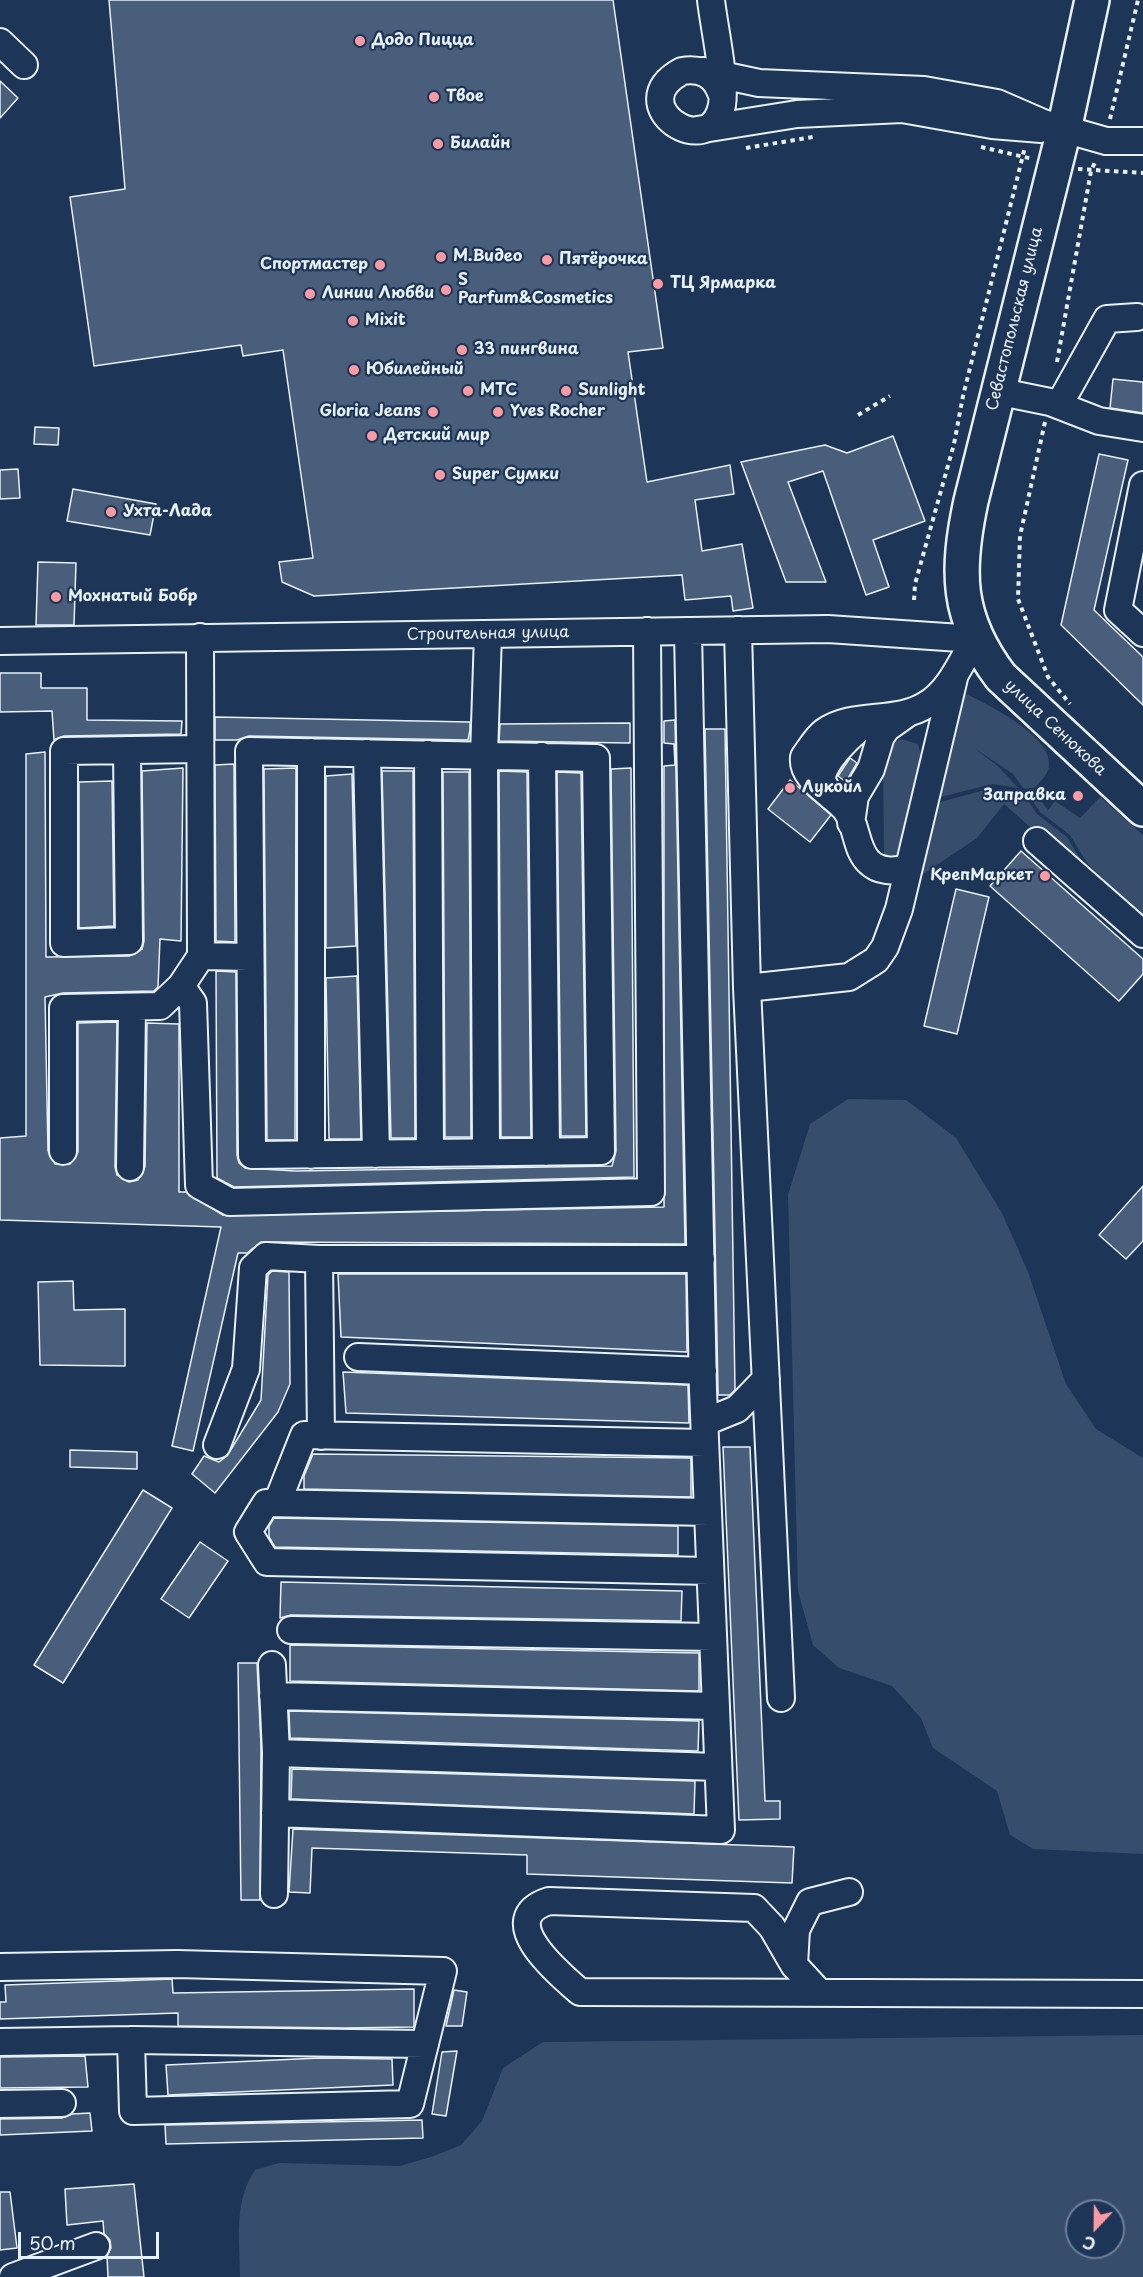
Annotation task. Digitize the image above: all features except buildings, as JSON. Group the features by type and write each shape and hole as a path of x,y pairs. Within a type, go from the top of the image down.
{"main road":[{"name":"Севастопольская улица","path":"975,639 963,600 961,554 996,391 1064,130 1092,0"},
{"name":"улица Сенюкова","path":"975,639 1011,689 1143,810"}],"street":[{"path":"696,130 706,127 719,114 711,0"},
{"path":"0,42 24,65"},
{"path":"1064,130 992,125 902,109 797,114 696,130 677,127 669,121 664,113 662,93 673,76 682,71 715,80 787,86 924,90 997,103 1064,130 1106,141 1143,141"},
{"path":"1059,405 1107,319 1137,317"},
{"path":"996,391 1059,405 1099,421 1143,428"},
{"path":"1143,485 1118,610 1143,633"},
{"name":"Строительная улица","path":"0,641 828,629 975,639"},
{"path":"738,630 747,988 781,1698"},
{"path":"181,986 193,1003 199,1185 230,1202 651,1192 647,631"},
{"path":"275,1813 721,1830 703,1371 688,631"},
{"path":"486,1152 484,755 488,634"},
{"path":"63,1151 63,1008 160,1006 181,986 201,956 200,637"},
{"path":"851,822 855,795 871,769 881,736 887,728 908,713 927,705 940,695 975,639"},
{"path":"747,988 849,977 864,970 876,960 894,928 956,672"},
{"path":"907,868 891,871 881,869 868,861 856,841 844,808 832,797 822,782 824,770 850,736 873,719 908,713"},
{"path":"127,750 129,941 64,943 64,750 200,748"},
{"path":"249,751 484,755 596,758 601,1151 252,1155 249,751"},
{"path":"311,752 311,1155"},
{"path":"367,753 376,1154"},
{"path":"428,754 430,1153"},
{"path":"542,756 546,1152"},
{"path":"1037,841 1143,934"},
{"path":"201,956 250,957"},
{"path":"130,1167 132,1007"},
{"path":"217,1445 246,1369 253,1269 266,1256 319,1259 701,1259"},
{"path":"319,1259 321,1436"},
{"path":"358,1357 703,1371"},
{"path":"277,1503 304,1435 705,1432 737,1408 766,1380"},
{"path":"708,1512 266,1503 248,1532 267,1562 710,1572"},
{"path":"291,1630 713,1637"},
{"path":"272,1665 276,1754 274,1893"},
{"path":"273,1696 716,1706"},
{"path":"276,1754 718,1767"},
{"path":"794,1965 796,1930 810,1902 849,1892"},
{"path":"819,1992 794,1965 772,1927 754,1908 549,1901 536,1905 528,1915 527,1934 554,1970 580,1992 1143,1994"},
{"path":"0,1967 177,1964 443,1971 410,2104 133,2111 131,2040"},
{"path":"0,2042 131,2040 425,2044"},
{"path":"0,2104 62,2103"},
{"path":"13,2277 96,2246"}],"path":[{"path":"1109,126 1138,0"},
{"path":"746,148 819,136"},
{"path":"915,600 915,584 954,444 963,396 1028,141"},
{"path":"858,415 890,396"},
{"path":"1018,599 1048,677 1074,709"}],"shaded area":[{"path":"960,691 1015,721 1040,743 1047,754 1049,766 1041,781 1034,788 1024,789 1013,774 974,748 999,767 1018,788 992,784 937,798"},
{"path":"901,739 918,744 921,755 901,848 896,856 889,859 884,853 883,762 887,746"},
{"path":"988,789 1023,793 1037,814 1067,837 1084,865 1143,927 1004,804 977,838 922,875 937,803"},
{"path":"1027,793 1035,793 1048,810 1055,801 1080,818 1100,797 1143,835 1143,918 1087,863 1070,835 1040,812"},
{"path":"848,1099 906,1100 956,1138 1002,1213 1028,1272 1066,1384 1096,1429 1143,1458 1143,1854 1033,1849 1010,1835 997,1791 933,1748 921,1718 892,1686 839,1668 813,1645 798,1591 788,1195 810,1124"},
{"path":"1143,2035 1143,2277 240,2277 239,2222 243,2195 255,2170 279,2163 400,2166 461,2145 482,2121 503,2068 543,2042"}],"place":[{"name":"Додо Пицца","path":"360,41"},
{"name":"Твое","path":"434,97"},
{"name":"Билайн","path":"438,144"},
{"name":"М.Видео","path":"441,257"},
{"name":"Пятёрочка","path":"547,260"},
{"name":"Спортмастер","path":"380,265"},
{"name":"ТЦ Ярмарка","path":"658,284"},
{"name":"S Parfum&Cosmetics","path":"446,290"},
{"name":"Линии Любви","path":"310,294"},
{"name":"Mixit","path":"353,321"},
{"name":"33 пингвина","path":"462,350"},
{"name":"Юбилейный","path":"354,370"},
{"name":"МТС","path":"468,391"},
{"name":"Sunlight","path":"566,391"},
{"name":"Gloria Jeans","path":"433,412"},
{"name":"Yves Rocher","path":"498,412"},
{"name":"Детский мир","path":"372,436"},
{"name":"Super Сумки","path":"440,475"},
{"name":"Ухта-Лада","path":"111,512"},
{"name":"Мохнатый Бобр","path":"56,597"},
{"name":"Лукойл","path":"790,788"},
{"name":"Заправка","path":"1078,796"},
{"name":"КрепМаркет","path":"1045,876"}]}
